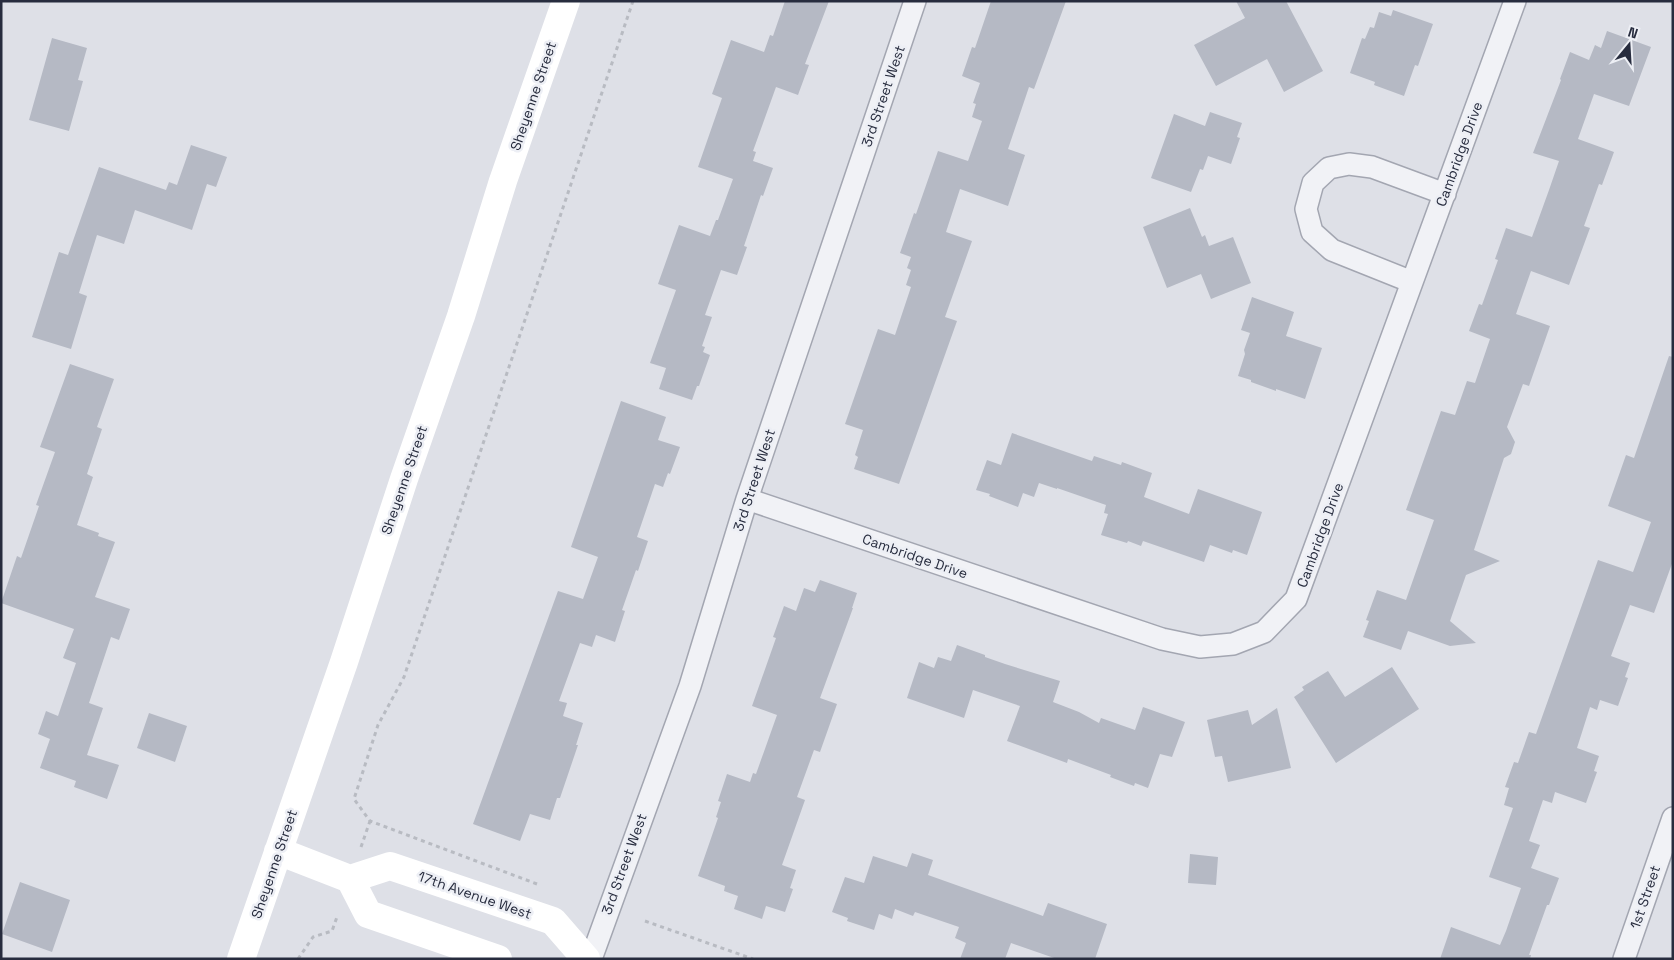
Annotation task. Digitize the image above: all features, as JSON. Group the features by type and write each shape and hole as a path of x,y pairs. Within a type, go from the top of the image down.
{"main road":[{"name":"Sheyenne Street","path":"241,959 344,662 404,479 461,316 503,181 566,1"},
{"path":"278,851 350,879 368,914 498,959"},
{"name":"17th Avenue West","path":"350,879 390,866 553,921 586,959"}],"street":[{"name":"3rd Street West","path":"591,959 690,686 747,499 915,1"},
{"name":"Cambridge Drive","path":"747,499 1162,639 1200,647 1233,644 1264,632 1296,599 1515,1"},
{"path":"1412,282 1332,250 1312,232 1306,209 1313,184 1329,168 1349,164 1372,167 1445,194"},
{"name":"1st Street","path":"1624,959 1671,830"}],"path":[{"path":"543,886 370,822 354,799 378,725 404,677 633,1"},
{"path":"645,921 752,959"},
{"path":"298,959 313,937 332,931"}],"building":[{"path":"785,1 829,1 805,64 809,65 798,95 776,87 753,151 756,152 753,161 773,168 763,196 761,195 744,246 747,247 737,275 721,270 705,315 712,317 702,346 705,347 703,352 710,355 692,400 659,389 666,368 650,363 676,290 658,284 679,225 710,236 733,179 698,167 722,98 712,94 731,40 764,52 770,35 773,36"},
{"path":"991,1 1066,1 1034,89 1029,87 1008,149 1025,155 1008,206 960,189 946,232 972,241 945,317 957,321 899,484 854,469 858,457 855,455 863,430 845,424 878,329 895,335 911,287 906,285 911,270 907,268 911,257 900,253 938,151 968,161 982,121 972,117 976,104 973,103 980,83 962,76 972,47 975,48"},
{"path":"1236,1 1286,1 1323,71 1284,92 1267,59 1216,86 1194,45 1245,18"},
{"path":"1393,10 1433,24 1418,66 1415,65 1404,96 1374,85 1375,82 1350,73 1362,38 1365,39 1370,27 1374,28 1379,12 1391,16"},
{"path":"1607,31 1651,47 1629,106 1594,94 1578,139 1614,152 1602,185 1599,184 1584,226 1590,228 1569,285 1531,271 1516,314 1550,326 1529,386 1523,384 1507,427 1515,442 1511,454 1504,458 1474,550 1500,561 1466,575 1450,621 1476,643 1450,646 1408,631 1401,650 1363,637 1369,621 1366,620 1377,590 1406,600 1434,520 1406,510 1441,411 1455,415 1467,381 1475,383 1490,339 1469,331 1479,304 1482,305 1498,260 1495,259 1506,228 1532,237 1549,190 1559,161 1533,153 1570,52 1589,60 1595,45 1601,48"},
{"path":"52,38 87,48 78,80 83,81 69,131 29,120"},
{"path":"1210,112 1242,123 1237,137 1240,138 1231,164 1208,156 1203,170 1200,169 1191,192 1151,178 1174,114 1205,126"},
{"path":"191,145 227,157 216,187 207,184 192,230 135,210 124,244 97,235 79,293 87,296 71,349 32,337 59,252 68,255 99,167 166,190 169,182 177,185"},
{"path":"1190,208 1202,237 1205,235 1209,246 1233,237 1251,283 1211,299 1201,274 1167,288 1143,227"},
{"path":"1252,297 1294,312 1286,336 1322,348 1305,399 1276,389 1276,391 1238,376 1250,333 1241,330"},
{"path":"1669,356 1673,357 1673,561 1654,613 1630,605 1611,656 1630,663 1625,677 1628,678 1618,706 1600,700 1597,710 1590,707 1577,748 1599,756 1594,771 1597,772 1586,803 1555,792 1552,803 1543,800 1529,841 1540,845 1531,868 1559,878 1529,955 1531,955 1530,959 1440,959 1451,927 1500,945 1506,931 1521,888 1489,877 1513,808 1504,805 1509,788 1505,787 1514,762 1518,763 1529,732 1536,734 1598,560 1633,572 1651,522 1608,506 1626,455 1634,458"},
{"path":"70,364 114,379 97,427 102,429 87,474 93,477 77,525 99,533 98,536 115,542 95,597 130,609 119,640 111,637 89,703 103,708 87,755 119,765 107,799 74,787 76,781 40,768 50,739 38,734 46,711 58,716 76,663 63,658 74,629 1,603 17,556 21,558 39,506 36,505 55,452 40,447"},
{"path":"621,401 666,417 658,440 680,447 663,487 655,484 637,537 648,541 622,610 625,611 615,642 596,635 592,647 580,643 559,701 567,703 563,716 583,723 576,745 578,745 560,798 557,798 550,820 530,814 520,841 473,824 558,591 583,599 598,557 571,547"},
{"path":"1012,433 1092,461 1094,456 1121,465 1122,462 1152,473 1144,497 1189,514 1198,489 1262,512 1247,555 1233,550 1232,553 1210,545 1204,562 1143,541 1141,546 1101,535 1108,514 1104,513 1106,505 1039,483 1034,497 1023,493 1018,507 989,496 990,494 976,490 987,460 1001,465"},
{"path":"820,580 857,593 820,698 837,704 820,752 814,750 797,797 805,800 782,865 796,870 790,888 793,889 785,912 766,906 762,919 734,909 738,896 724,891 725,886 698,876 718,818 716,817 721,802 718,801 727,774 750,782 753,773 756,774 777,715 752,706 776,638 773,637 784,606 796,611 804,588 815,592"},
{"path":"957,645 1005,664 1060,681 1053,702 1079,712 1099,723 1101,718 1135,730 1143,707 1185,722 1172,757 1160,754 1148,788 1135,783 1134,786 1068,759 1067,763 1007,741 1020,706 973,690 964,718 907,698 919,662 934,668 938,657 951,661"},
{"path":"1392,667 1419,709 1336,763 1294,697 1304,690 1302,687 1328,671 1345,697"},
{"path":"1277,708 1291,768 1228,782 1222,756 1215,757 1207,720 1248,710 1252,725"},
{"path":"149,713 187,726 175,762 137,748"},
{"path":"912,853 933,860 928,875 1043,916 1048,903 1107,924 1095,959 1057,959 1011,943 1005,959 960,959 966,943 955,938 959,927 915,912 913,916 895,909 892,919 879,914 874,930 847,921 848,918 832,912 845,877 864,883 873,856 907,867"},
{"path":"1190,854 1218,857 1216,885 1188,883"},
{"path":"20,882 70,900 52,952 2,934"}]}
